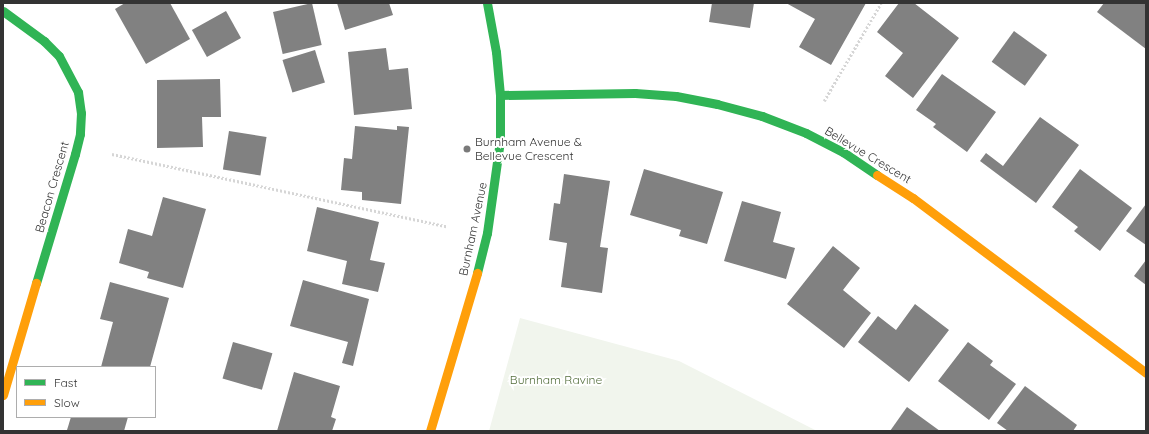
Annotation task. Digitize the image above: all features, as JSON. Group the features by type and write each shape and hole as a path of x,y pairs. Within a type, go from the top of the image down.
{"street":[{"name":"Burnham Avenue","path":"430,431 487,233 497,172 500,95 496,52 487,3"},
{"name":"Beacon Crescent","path":"3,11 44,41 59,56 70,73 78,92 81,113 80,134 75,154 3,395"},
{"name":"Bellevue Crescent","path":"500,95 635,93 676,96 755,114 806,133 843,152 914,198 1146,373"}],"path":[{"path":"824,101 881,3"},
{"path":"112,154 446,226"}],"green space":[{"name":"Burnham Ravine","path":"520,318 679,361 817,431 489,431"}],"building":[{"path":"125,3 170,3 190,39 146,64 115,9"},
{"path":"312,3 322,45 283,54 273,12"},
{"path":"337,3 389,3 393,15 345,30"},
{"path":"712,3 754,3 750,28 709,22"},
{"path":"786,3 866,3 831,65 799,47 815,19"},
{"path":"899,3 914,3 959,38 913,98 885,76 903,53 877,32"},
{"path":"1104,3 1146,3 1146,49 1097,12"},
{"path":"226,11 241,38 207,57 192,30"},
{"path":"1014,31 1047,55 1025,86 992,62"},
{"path":"386,48 389,70 408,68 412,109 354,115 348,52"},
{"path":"315,50 325,83 292,92 282,60"},
{"path":"942,74 996,112 967,152 933,127 936,124 916,110"},
{"path":"220,79 221,117 202,117 203,147 157,148 157,80"},
{"path":"1040,117 1079,145 1036,203 980,161 986,153 1003,166"},
{"path":"355,126 397,130 397,126 409,127 401,204 362,200 362,192 341,190 344,158 352,159"},
{"path":"229,131 267,137 260,175 223,170"},
{"path":"644,169 723,192 707,244 679,236 681,230 630,215"},
{"path":"1080,169 1132,208 1100,251 1074,231 1078,227 1052,207"},
{"path":"564,174 610,181 600,247 608,248 602,293 561,287 567,243 549,240 554,203 560,204"},
{"path":"163,197 206,209 183,288 147,278 149,272 119,263 128,229 152,236"},
{"path":"742,201 781,212 773,242 795,248 786,279 724,261"},
{"path":"1146,204 1146,245 1126,231"},
{"path":"317,207 379,222 370,260 385,263 378,292 342,284 347,261 307,251"},
{"path":"833,246 860,268 843,290 871,313 844,348 787,304"},
{"path":"1146,260 1146,285 1134,276"},
{"path":"303,280 369,299 353,366 342,363 348,342 290,326"},
{"path":"110,282 169,298 150,366 101,366 113,322 100,319"},
{"path":"915,304 949,330 909,382 858,342 878,316 896,330"},
{"path":"233,342 272,353 262,390 223,379"},
{"path":"968,342 993,361 990,365 1016,384 989,420 938,381"},
{"path":"294,372 340,386 331,417 336,419 332,431 277,431"},
{"path":"1025,386 1077,425 1073,431 1008,431 997,423"},
{"path":"907,407 940,431 890,431"},
{"path":"71,418 128,418 124,431 67,430"}],"traffic: fast":[{"path":"477,273 487,233 500,141 500,95 496,52 487,3"},
{"path":"3,11 44,41 59,56 78,92 81,113 80,134 75,154 36,283"},
{"path":"500,95 635,93 676,96 717,104 762,116 806,133 843,152 877,175"}],"traffic: slow":[{"path":"877,175 913,198 1146,373"},
{"path":"430,431 477,273"},
{"path":"3,395 36,283"}],"place":[{"name":"Burnham Avenue & Bellevue Crescent","path":"467,149"}]}
